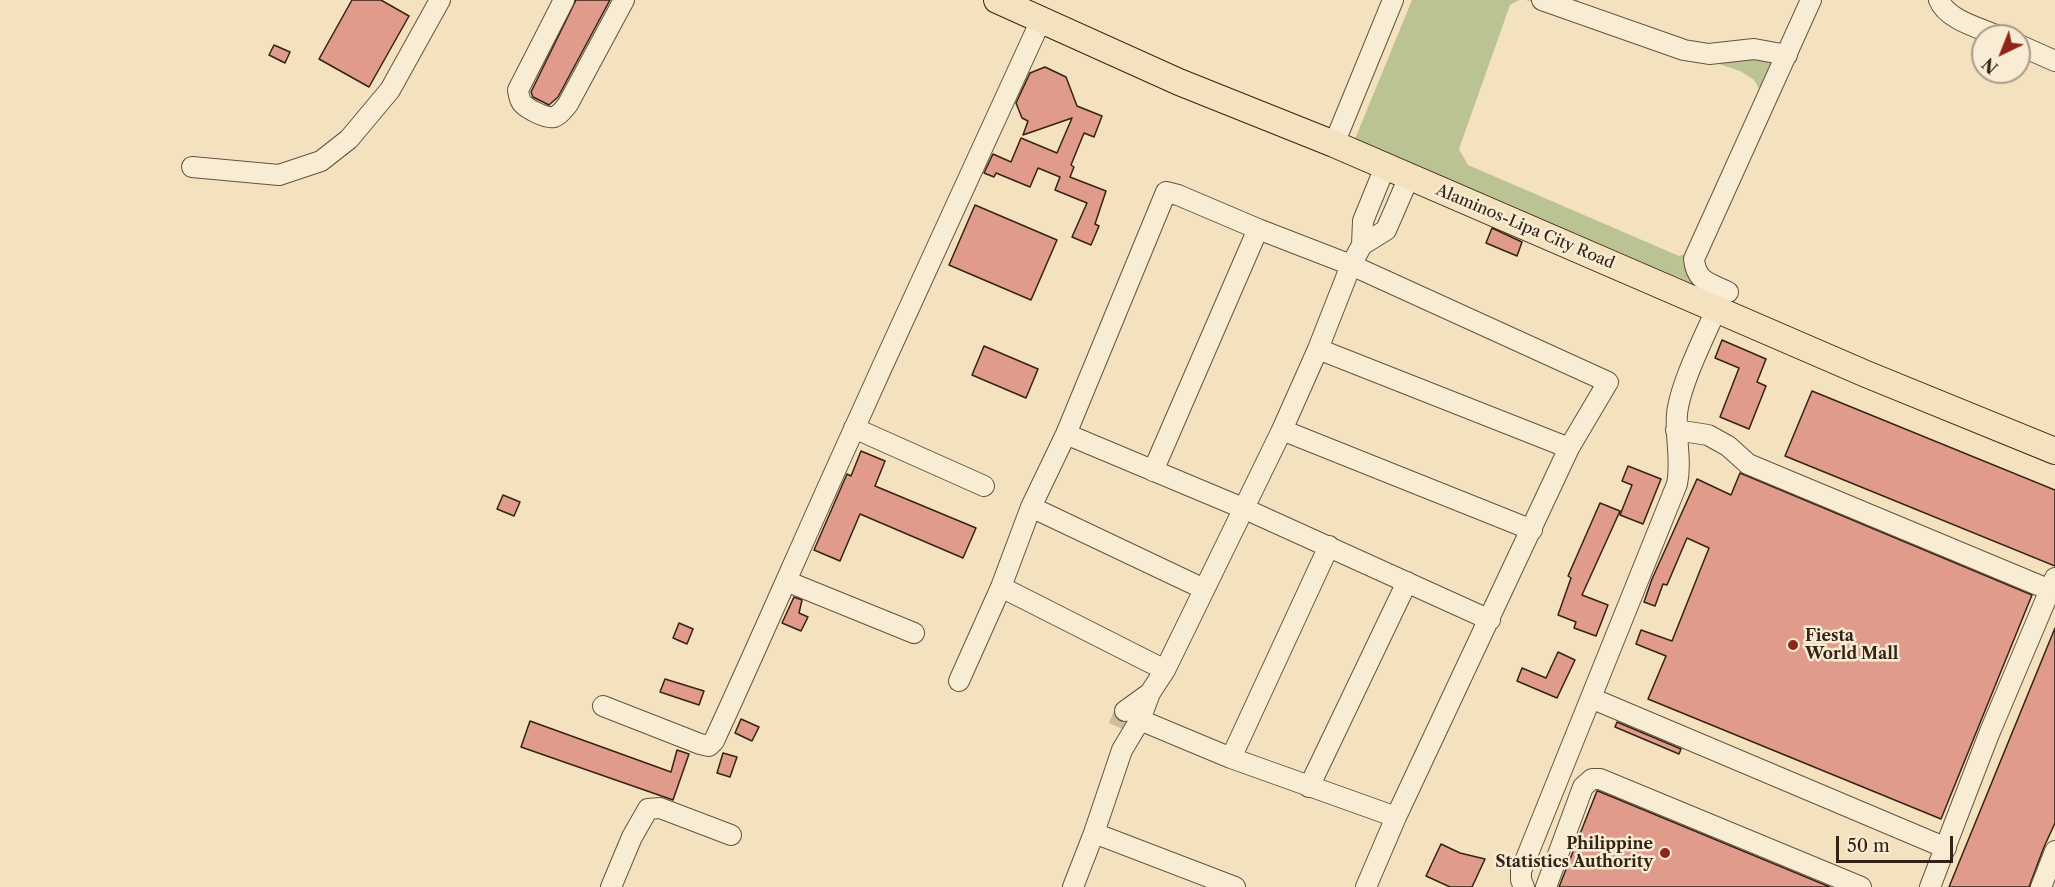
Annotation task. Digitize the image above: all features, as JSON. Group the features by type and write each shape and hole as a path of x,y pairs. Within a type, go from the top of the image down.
{"main road":[{"name":"Alaminos-Lipa City Road","path":"997,0 1179,82 1334,144 1409,177 1722,301 1866,374 2055,452"}],"street":[{"path":"192,167 279,175 321,161 349,139 390,90 441,0"},
{"path":"564,0 518,90 519,98 524,105 547,117 561,113 568,104 624,0"},
{"path":"1334,144 1393,0"},
{"path":"1542,0 1684,50 1709,54 1754,48 1787,55"},
{"path":"1524,887 1521,871 1677,484 1680,468 1676,430 1677,411 1684,388 1722,301 1695,271 1694,259 1810,0"},
{"path":"1934,1 1956,18 1971,24"},
{"path":"603,706 700,744 709,746 714,741 1041,20"},
{"path":"2031,50 2055,61"},
{"path":"1073,887 1122,750 1128,719 1150,693 1165,670 1282,430 1318,349 1351,265 1362,245 1364,221 1385,167"},
{"path":"1362,245 1386,230 1409,177"},
{"path":"959,681 1001,587 1031,507 1066,434 1166,192 1351,265 1608,382 1569,448 1396,817 1366,887"},
{"path":"1153,471 1258,229"},
{"path":"1318,349 1569,448"},
{"path":"854,428 984,486"},
{"path":"1282,430 1532,530"},
{"path":"1676,430 1708,435 1728,446 1748,464 2052,584 1989,734 1930,887"},
{"path":"1066,434 1245,509 1490,620"},
{"path":"1031,507 1204,590"},
{"path":"1231,758 1329,546"},
{"path":"786,581 914,633"},
{"path":"1309,786 1407,582"},
{"path":"1001,587 1165,670"},
{"path":"1591,698 1946,848"},
{"path":"1128,719 1396,817"},
{"path":"1546,887 1583,787 1593,779 1600,779 1861,887"},
{"path":"611,887 632,837 648,809 660,808 731,835"},
{"path":"1094,833 1235,887"},
{"path":"2041,887 2055,851"}],"green space":[{"path":"1412,0 1519,0 1510,5 1459,149 1468,165 1679,256 1691,252 1696,285 1355,139"},
{"path":"1526,0 1578,0 1578,4 1675,44 1722,45 1735,40 1782,47 1764,97 1754,80 1740,71"}],"building":[{"path":"352,0 381,0 409,16 369,87 319,59"},
{"path":"576,0 610,0 558,97 549,105 533,97 531,92"},
{"path":"274,45 290,52 285,63 269,55"},
{"path":"1045,67 1066,77 1077,106 1102,116 1094,137 1084,133 1071,165 1074,167 1070,177 1106,191 1095,224 1099,226 1091,245 1072,237 1087,203 1055,190 1060,177 1038,168 1030,187 996,173 994,177 984,173 993,154 1011,162 1021,138 1057,153 1072,118 1023,135 1028,121 1022,118 1016,103 1030,73"},
{"path":"975,205 1057,240 1031,300 949,265"},
{"path":"1492,228 1522,242 1517,256 1486,243"},
{"path":"1722,340 1766,359 1757,382 1766,386 1749,429 1720,417 1739,368 1715,358"},
{"path":"984,346 1038,369 1026,398 972,375"},
{"path":"1812,391 2055,490 2055,566 1785,456"},
{"path":"861,451 885,461 875,486 976,528 963,558 860,514 840,561 814,550 847,474 851,476"},
{"path":"1628,466 1661,479 1643,524 1620,515 1632,485 1622,481"},
{"path":"1740,473 2032,595 1941,819 1648,699 1666,656 1636,644 1641,630 1672,641 1709,548 1687,538 1667,585 1663,584 1655,606 1644,602 1652,579 1697,479 1731,495"},
{"path":"503,495 520,502 514,516 497,509"},
{"path":"1600,503 1620,511 1582,595 1608,605 1596,636 1574,628 1576,622 1558,615 1571,578 1568,576"},
{"path":"794,597 802,600 799,613 808,617 801,631 782,623"},
{"path":"679,623 693,629 687,644 673,638"},
{"path":"2055,628 2055,823 2029,887 1949,887"},
{"path":"1558,652 1575,660 1557,698 1517,681 1522,668 1546,678"},
{"path":"665,679 704,691 699,705 660,692"},
{"path":"741,719 759,727 752,741 735,733"},
{"path":"530,721 671,772 677,750 689,754 673,800 521,747"},
{"path":"1617,722 1681,749 1679,754 1615,727"},
{"path":"723,753 737,757 730,777 717,773"},
{"path":"1598,791 1830,887 1559,887"},
{"path":"1441,844 1460,853 1485,859 1472,887 1450,887 1426,876"}],"tunnel":[{"path":"1118,727 1125,711"}],"place":[{"name":"Fiesta World Mall","path":"1793,645"},
{"name":"Philippine Statistics Authority","path":"1665,853"}]}
